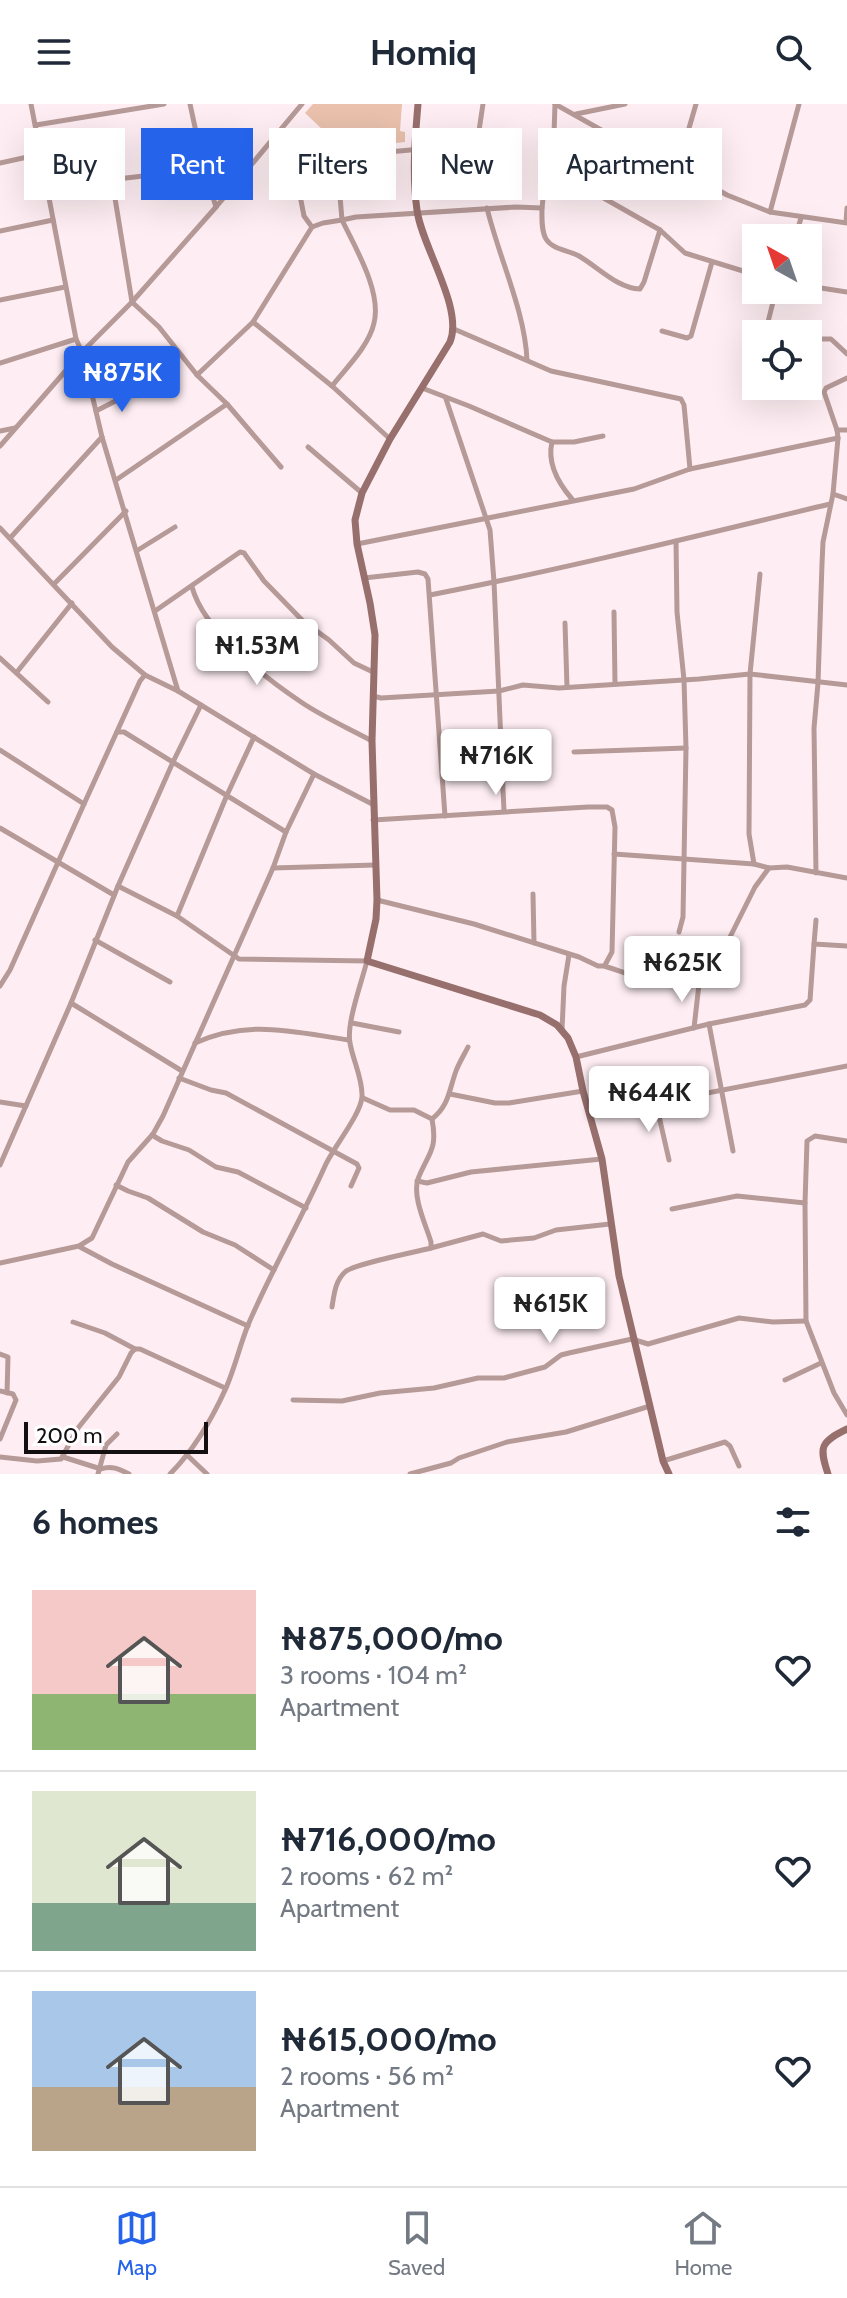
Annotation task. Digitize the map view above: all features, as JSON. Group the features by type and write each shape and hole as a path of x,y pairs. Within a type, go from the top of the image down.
{"street":[{"path":"31,104 37,128"},
{"path":"36,125 164,104"},
{"path":"190,104 195,128"},
{"path":"0,446 216,207 302,104"},
{"path":"416,128 418,104"},
{"path":"479,128 483,104"},
{"path":"554,128 555,104 727,195 770,212 847,222 847,208"},
{"path":"575,114 625,104"},
{"path":"689,128 696,104"},
{"path":"770,212 799,104"},
{"path":"332,386 367,339 375,322 373,293 342,220 337,161 348,155 412,150"},
{"path":"0,163 24,158"},
{"path":"50,200 76,339 178,691"},
{"path":"115,200 132,302 159,327 197,375 227,404 281,467"},
{"path":"214,200 216,207"},
{"path":"301,200 304,216 312,227"},
{"path":"170,1474 188,1456 225,1388 248,1326 274,1270 331,1152 362,1098 349,1040 376,919 372,741 375,635 355,520 362,493 390,439 450,342 454,329 440,273 417,213 416,200"},
{"path":"543,200 543,229 552,246 578,255 600,272 632,288 640,289 644,282 660,230"},
{"path":"607,200 660,230 685,253 742,271"},
{"path":"197,375 253,322 312,227 356,217 487,208 542,208"},
{"path":"487,208 494,240 525,331 527,360"},
{"path":"799,224 801,218"},
{"path":"0,231 53,220"},
{"path":"662,331 687,338 691,336 712,262"},
{"path":"0,300 65,287"},
{"path":"822,288 847,292"},
{"path":"253,322 332,386 390,439"},
{"path":"454,329 551,371 681,399 690,469"},
{"path":"0,363 76,339"},
{"path":"822,339 831,339 847,354"},
{"path":"816,873 814,728 822,553 833,494 838,438 824,392 847,378"},
{"path":"421,388 552,442 574,442 603,436"},
{"path":"96,411 135,391"},
{"path":"446,399 490,530 504,811"},
{"path":"116,480 227,404"},
{"path":"0,431 16,428"},
{"path":"837,430 847,430"},
{"path":"11,537 102,437"},
{"path":"357,544 634,489 690,469 838,438"},
{"path":"552,442 551,458 555,472 573,500"},
{"path":"308,447 362,493"},
{"path":"833,494 847,499"},
{"path":"430,595 831,504"},
{"path":"54,584 126,511"},
{"path":"138,550 175,527"},
{"path":"0,528 112,647 145,675 178,691 314,774 375,805"},
{"path":"676,541 678,635 684,680 686,748 683,917 679,932"},
{"path":"155,611 237,554 244,553 264,581 303,621 354,663 373,672"},
{"path":"364,578 418,572 428,579 445,816"},
{"path":"754,864 749,834 750,674 760,574"},
{"path":"192,587 194,596 215,629 267,677 302,703 372,741"},
{"path":"17,672 72,603"},
{"path":"614,612 615,684"},
{"path":"565,623 567,687"},
{"path":"0,658 48,702"},
{"path":"373,696 435,696 499,691 523,685 567,687 750,674 847,685"},
{"path":"0,986 145,675"},
{"path":"0,1165 114,895 201,705"},
{"path":"117,732 124,732 286,832"},
{"path":"177,916 254,736"},
{"path":"574,752 686,748"},
{"path":"0,750 84,804"},
{"path":"0,1263 79,1246 92,1238 131,1157 146,1142 163,1116 314,774"},
{"path":"373,820 504,811 607,807 612,810 615,815 612,952 604,966"},
{"path":"0,828 114,895"},
{"path":"614,854 787,867 847,878"},
{"path":"273,868 375,865"},
{"path":"377,900 474,924 598,966 661,983 687,985 699,984 711,975 749,899 769,868"},
{"path":"118,886 177,916 233,956 244,959 367,961 540,1015 557,1025 568,1038 576,1057 602,1159 610,1224 632,1339 666,1473"},
{"path":"533,894 534,943"},
{"path":"576,1057 709,1024 805,1005 808,1002 816,920"},
{"path":"95,940 170,982"},
{"path":"814,944 847,946"},
{"path":"562,1031 569,955"},
{"path":"694,1028 699,984"},
{"path":"71,1003 182,1071"},
{"path":"352,1023 399,1032"},
{"path":"709,1024 733,1151"},
{"path":"195,1043 217,1033 255,1028 349,1040"},
{"path":"432,1119 442,1111 457,1067 468,1047"},
{"path":"589,1113 847,1066"},
{"path":"179,1078 226,1093 358,1165 351,1186"},
{"path":"450,1094 509,1103 583,1091"},
{"path":"362,1098 390,1110 414,1110 432,1119"},
{"path":"0,1102 26,1106"},
{"path":"656,1103 669,1160"},
{"path":"431,1248 417,1181 435,1143 432,1119"},
{"path":"152,1134 162,1141 189,1150 216,1167 238,1172 306,1208"},
{"path":"847,1141 815,1136 807,1141 805,1203 806,1321 834,1393 847,1415"},
{"path":"417,1181 427,1183 471,1172 602,1159"},
{"path":"116,1185 148,1198 274,1270"},
{"path":"672,1209 737,1196 805,1203"},
{"path":"332,1307 339,1280 350,1269 483,1234 501,1241 610,1224"},
{"path":"79,1246 132,1274 248,1326"},
{"path":"293,1400 342,1401 380,1393 434,1388 478,1378 504,1378 545,1367 561,1355 632,1339 648,1344 739,1318 773,1322 806,1321"},
{"path":"73,1322 105,1333 225,1388"},
{"path":"0,1455 45,1461 57,1461 63,1457 71,1437 119,1377 135,1349"},
{"path":"0,1354 8,1357 4,1392 13,1394 16,1400 0,1439"},
{"path":"785,1380 821,1363"},
{"path":"410,1474 507,1442 566,1432 650,1406"},
{"path":"828,1474 821,1450 833,1436 847,1429"},
{"path":"100,1472 106,1445 117,1434"},
{"path":"663,1461 725,1442 739,1466"},
{"path":"188,1456 207,1474"},
{"path":"63,1457 100,1472"},
{"path":"100,1472 108,1466 129,1474"}],"shaded area":[{"path":"313,104 402,104 400,131 405,132 405,142 396,143 396,128 321,128 305,113"}]}
